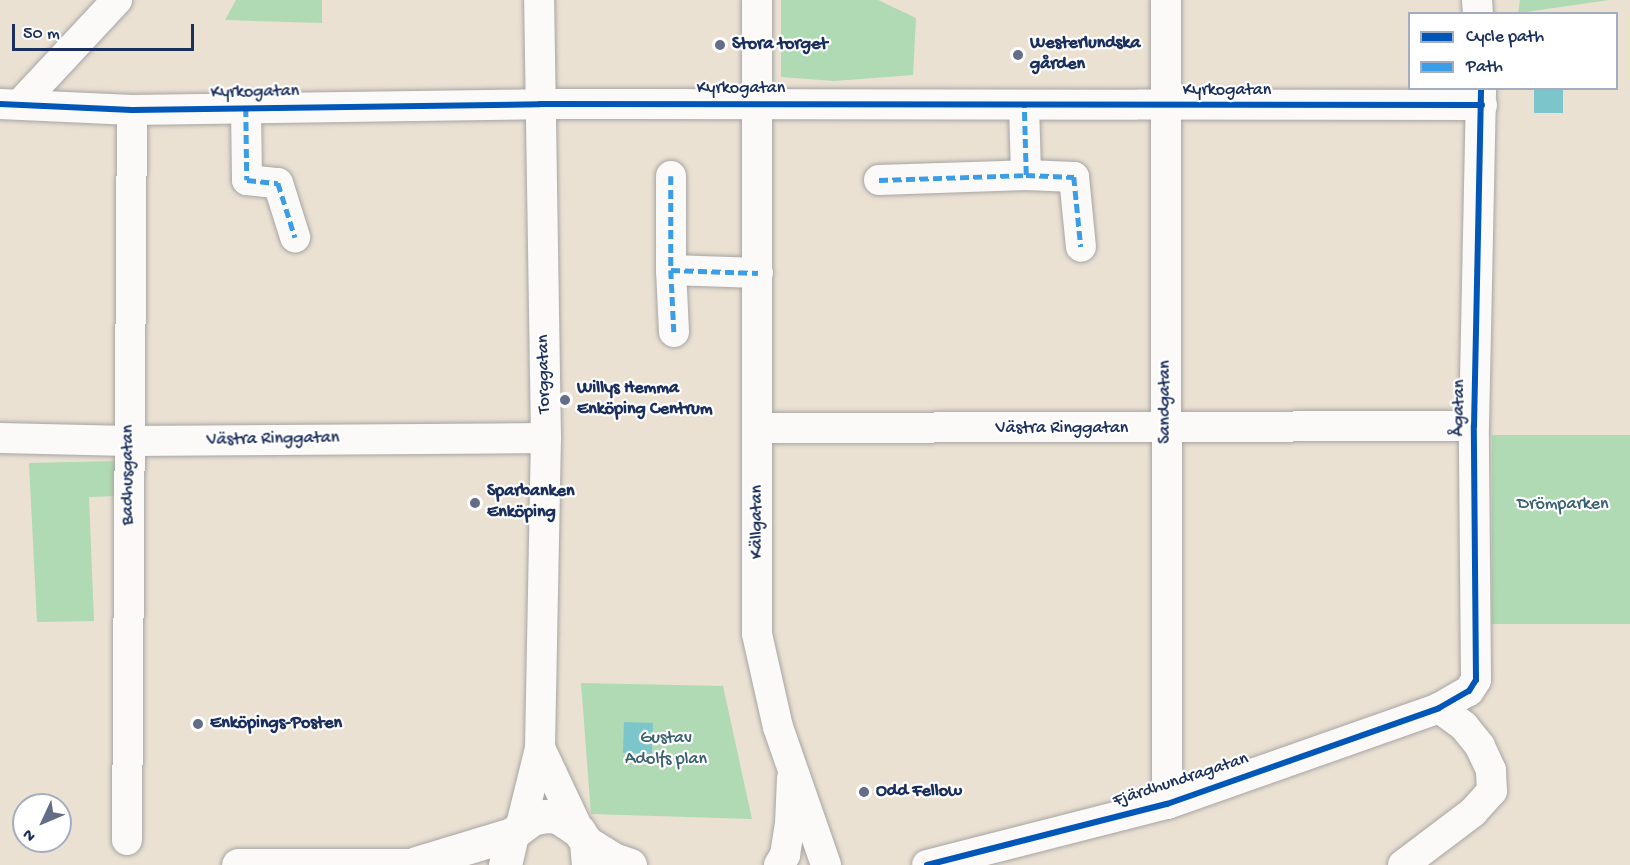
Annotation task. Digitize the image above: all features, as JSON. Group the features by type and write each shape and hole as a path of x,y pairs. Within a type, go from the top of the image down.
{"main road":[{"path":"238,865 422,864 513,841 532,819 551,817 569,822 584,846 630,865"}],"street":[{"path":"11,103 117,0"},
{"name":"Torggatan","path":"513,841 540,748 546,438 539,0"},
{"name":"Källgatan","path":"756,0 757,634 778,727 826,865"},
{"name":"Sandgatan","path":"1166,0 1167,804"},
{"name":"Kyrkogatan","path":"11,103 132,110 540,104 1167,106 1482,97"},
{"name":"Ågatan","path":"1438,708 1469,691 1476,680 1474,426 1482,97"},
{"path":"1024,105 1026,175"},
{"name":"Kyrkogatan","path":"246,108 248,180 278,183 295,237"},
{"name":"Badhusgatan","path":"128,840 132,110"},
{"path":"879,180 1026,175 1074,177 1081,247"},
{"path":"670,176 674,332"},
{"path":"671,270 758,273"},
{"name":"Västra Ringgatan","path":"758,428 1166,429 1474,426"},
{"name":"Västra Ringgatan","path":"0,438 129,441 546,438"},
{"path":"1403,865 1473,812 1492,791 1491,770 1480,746 1464,726 1438,708"},
{"name":"Fjärdhundragatan","path":"927,865 1167,804 1438,708"},
{"name":"Torggatan","path":"540,748 584,846"},
{"name":"Källgatan","path":"779,865 785,855 790,824 793,766"}],"green space":[{"path":"236,0 322,0 322,23 225,20"},
{"path":"781,0 878,0 916,18 913,75 834,81 781,77"},
{"path":"1520,0 1609,0 1525,12 1518,12"},
{"name":"Drömparken","path":"1492,435 1630,435 1630,624 1492,624"},
{"path":"117,461 120,496 89,497 94,621 37,622 29,463"},
{"name":"Gustav Adolfs plan","path":"581,683 723,686 752,819 591,814"}],"water":[{"path":"1534,90 1563,90 1563,113 1534,113"},
{"path":"624,722 653,723 652,754 623,753"}],"marked path":[{"path":"879,180 1026,175 1024,105"},
{"path":"246,108 247,180 278,183 295,237"},
{"path":"1026,175 1074,177 1081,247"},
{"path":"671,176 671,270 758,273"},
{"path":"671,270 674,332"}],"cycle path":[{"path":"927,865 1167,804 1439,708 1469,691 1476,680 1474,426 1481,90"},
{"path":"0,104 132,110 540,104 1482,105"}],"place":[{"name":"Stora torget","path":"720,45"},
{"name":"Westerlundska gården","path":"1018,55"},
{"name":"Willys Hemma Enköping Centrum","path":"565,400"},
{"name":"Sparbanken Enköping","path":"475,503"},
{"name":"Enköpings-Posten","path":"198,724"},
{"name":"Odd Fellow","path":"864,792"}]}
